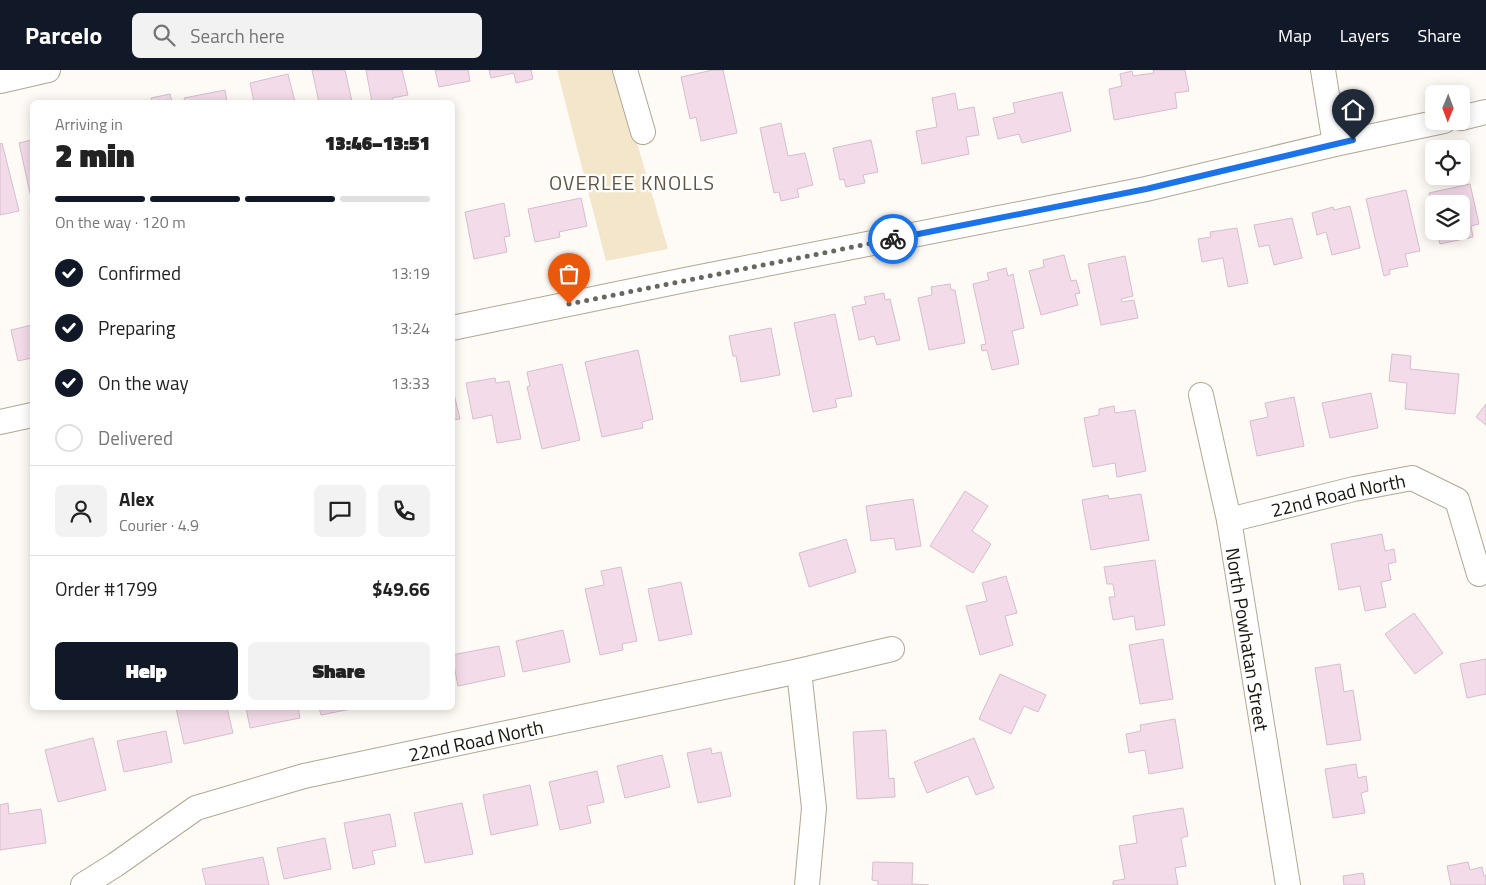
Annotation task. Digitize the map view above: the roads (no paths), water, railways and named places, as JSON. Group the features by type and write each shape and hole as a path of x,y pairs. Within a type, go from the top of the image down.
{"street":[{"path":"0,81 48,70"},
{"path":"626,70 643,132"},
{"path":"1324,70 1335,144"},
{"path":"1470,116 1486,112"},
{"path":"455,327 1146,189 1335,144 1425,125"},
{"name":"North Powhatan Street","path":"1201,395 1229,520 1288,885"},
{"path":"0,422 30,415"},
{"name":"22nd Road North","path":"1229,520 1354,489 1412,478 1457,500 1479,574"},
{"name":"22nd Road North","path":"83,885 196,808 304,776 799,671 892,649"},
{"path":"799,671 814,808 807,885"}],"district":[{"name":"OVERLEE KNOLLS","path":"632,182"}]}
